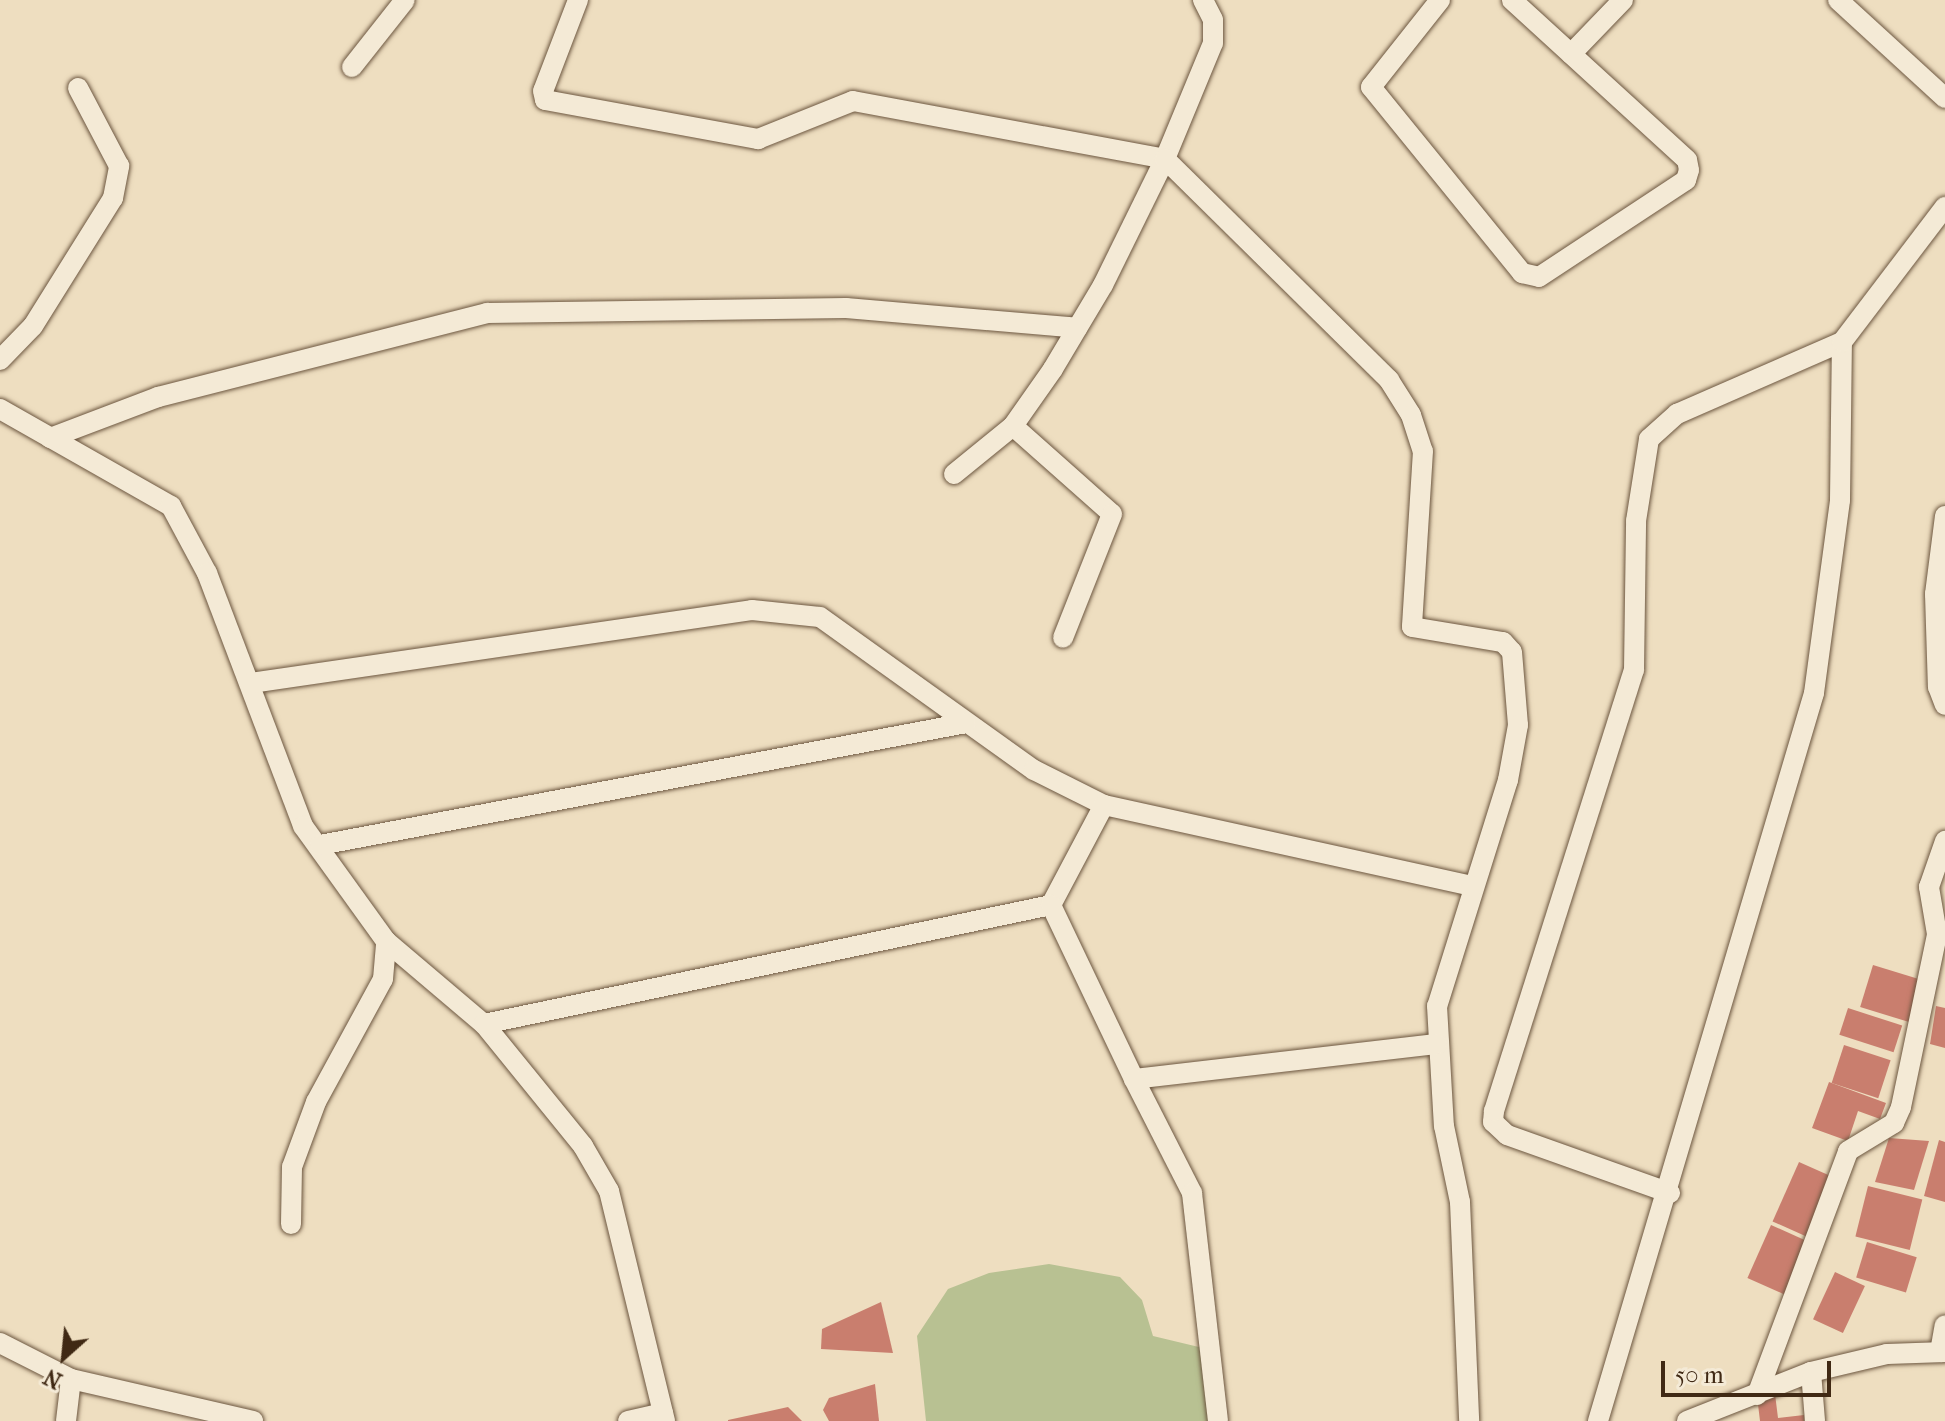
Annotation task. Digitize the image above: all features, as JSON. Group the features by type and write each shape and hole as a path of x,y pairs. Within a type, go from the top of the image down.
{"street":[{"path":"352,67 405,0"},
{"path":"578,0 543,91 545,100 758,139 853,101 1165,159 1389,380 1411,415 1423,451 1412,627 1503,642 1512,652 1518,725 1508,780 1437,1006 1444,1126 1460,1202 1469,1421"},
{"path":"954,474 1013,426 1077,328 1165,159 1213,43 1213,20 1203,0"},
{"path":"1440,0 1371,87 1531,277 1686,180 1689,170 1687,160 1512,0"},
{"path":"1571,54 1623,0"},
{"path":"1838,0 1945,98"},
{"path":"0,360 33,326 113,198 119,166 78,88"},
{"path":"1670,1193 1507,1135 1493,1122 1634,670 1636,521 1649,439 1677,414 1842,342 1944,204"},
{"path":"50,438 158,397 487,313 846,308 1077,328"},
{"path":"1598,1421 1670,1193 1814,693 1840,500 1842,342"},
{"path":"0,409 171,506 207,573 251,683 273,759 303,826 320,845 386,941 484,1024 583,1146 609,1191 664,1417 628,1421"},
{"path":"1013,426 1112,514 1063,638"},
{"path":"1945,516 1935,594 1938,687 1945,705"},
{"path":"251,683 752,610 820,617 1034,770 1104,805 1473,886"},
{"path":"320,845 966,723"},
{"path":"1051,905 1104,805"},
{"path":"1757,1395 1848,1151 1894,1123 1901,1107 1937,934 1929,887 1945,841"},
{"path":"484,1024 1051,905"},
{"path":"1051,905 1192,1193 1218,1421"},
{"path":"291,1224 292,1167 316,1102 383,979 386,941"},
{"path":"1134,1079 1437,1044"},
{"path":"1687,1421 1811,1372 1887,1354 1942,1352 1945,1325"},
{"path":"0,1343 71,1379 253,1421"},
{"path":"1811,1372 1815,1421"},
{"path":"66,1421 71,1379"}],"green space":[{"path":"1049,1264 1120,1277 1142,1300 1153,1336 1203,1348 1210,1421 926,1421 917,1336 948,1289 989,1273"}],"building":[{"path":"1873,965 1923,980 1910,1022 1860,1007"},
{"path":"1936,1006 1945,1008 1945,1048 1930,1044"},
{"path":"1848,1008 1902,1026 1894,1052 1839,1035"},
{"path":"1844,1045 1891,1060 1878,1098 1832,1083"},
{"path":"1829,1082 1886,1103 1880,1119 1858,1111 1848,1141 1812,1128"},
{"path":"1889,1138 1929,1141 1914,1190 1875,1182"},
{"path":"1939,1140 1945,1142 1945,1202 1924,1196"},
{"path":"1799,1162 1833,1177 1806,1236 1773,1221"},
{"path":"1868,1186 1922,1200 1910,1250 1855,1236"},
{"path":"1771,1225 1811,1243 1788,1296 1747,1278"},
{"path":"1867,1242 1917,1257 1906,1293 1856,1277"},
{"path":"1835,1272 1865,1286 1843,1333 1813,1319"},
{"path":"881,1302 893,1353 821,1349 822,1329"},
{"path":"875,1384 879,1421 829,1421 823,1410 829,1398"},
{"path":"1775,1394 1778,1418 1804,1415 1804,1421 1760,1421 1757,1396"},
{"path":"788,1407 802,1421 728,1421 728,1420"}]}
